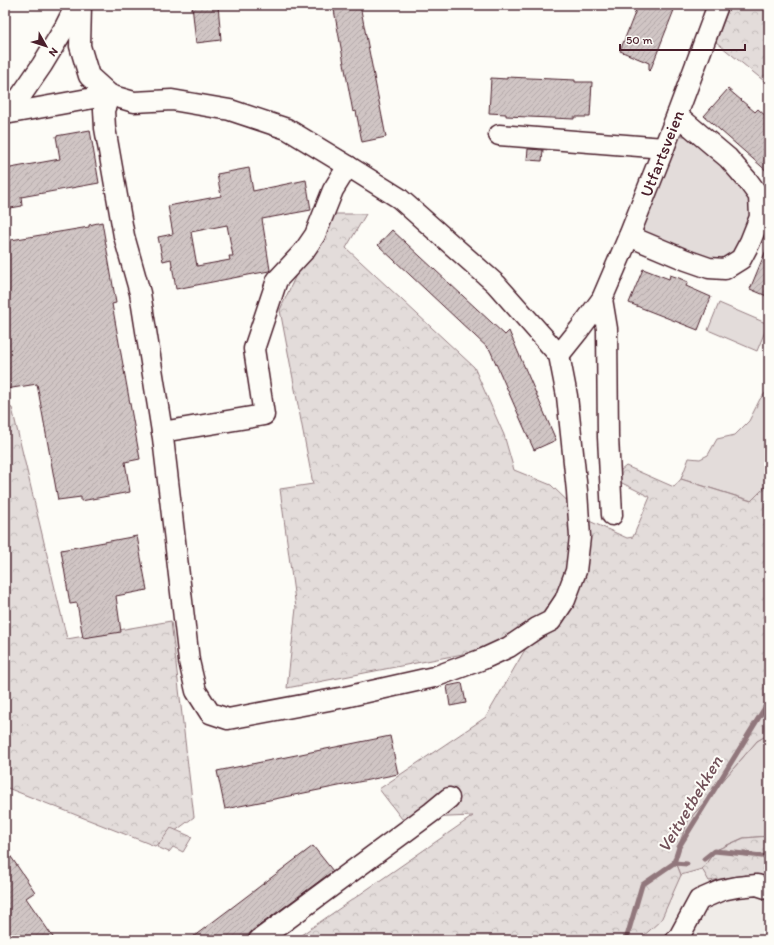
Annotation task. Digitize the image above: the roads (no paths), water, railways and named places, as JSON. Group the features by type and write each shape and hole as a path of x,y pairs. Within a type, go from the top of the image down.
{"street":[{"path":"5,109 20,97 42,65 65,27 76,5"},
{"path":"81,5 80,46 85,64 89,76 110,95 134,102 172,100 230,110 287,129 398,198 496,284 559,355 566,396 577,491 580,537 576,571 565,600 551,621 537,628 509,647 483,659 434,677 345,697 228,719 210,713 196,691 190,661 162,432 140,293 124,236 105,128 104,110 110,95"},
{"name":"Utfartsveien","path":"559,355 602,300 677,115 718,5"},
{"path":"5,114 110,95"},
{"path":"629,236 709,268 725,269 741,259 760,217 759,196 748,181 728,158 677,115"},
{"path":"500,135 664,148"},
{"path":"162,432 264,416 254,349 277,280 304,251 315,235 334,190 348,166"},
{"path":"602,300 607,329 608,437 612,515"},
{"path":"259,940 432,812 448,798"},
{"path":"679,939 699,900 722,890 737,887 757,885 769,889"}],"waterway":[{"name":"Veitvetbekken","path":"626,940 642,885 674,863 679,847 769,701"},
{"path":"704,859 714,851 769,857"},
{"path":"674,863 687,864"}]}
